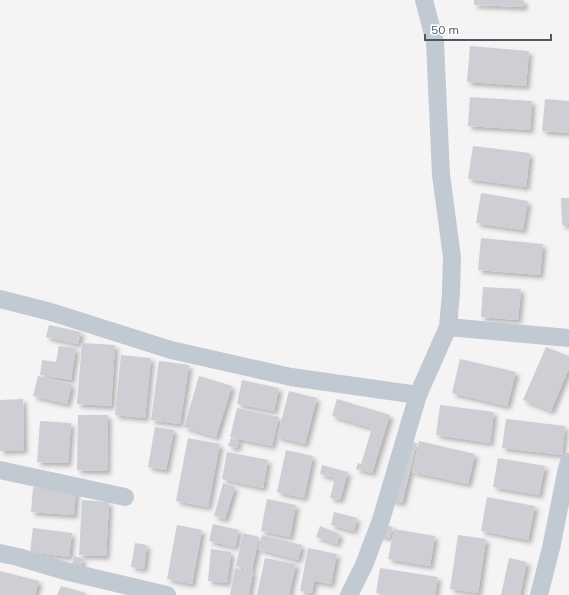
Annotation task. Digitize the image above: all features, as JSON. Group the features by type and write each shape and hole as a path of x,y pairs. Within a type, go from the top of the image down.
{"street":[{"path":"348,595 364,565 381,520 418,394 448,327 452,257 441,175 434,42 424,0"},
{"path":"0,299 52,312 171,350 291,377 418,394"},
{"path":"448,327 569,338"},
{"path":"539,595 551,548 566,468 569,462"},
{"path":"0,470 125,497"},
{"path":"0,553 156,594"}],"building":[{"path":"474,0 524,0 524,7 474,5"},
{"path":"470,46 529,51 526,86 467,82"},
{"path":"470,97 532,101 530,130 468,126"},
{"path":"545,99 569,101 569,133 542,131"},
{"path":"473,146 530,153 526,187 468,179"},
{"path":"481,193 528,201 523,230 476,223"},
{"path":"561,198 569,198 569,225 562,225"},
{"path":"481,238 543,244 540,275 478,270"},
{"path":"483,287 521,289 518,320 481,317"},
{"path":"49,325 81,332 78,344 46,337"},
{"path":"82,343 115,345 111,406 77,404"},
{"path":"59,346 76,348 71,380 40,375 42,360 56,362"},
{"path":"546,347 569,356 569,368 551,411 523,400"},
{"path":"121,355 151,358 145,418 115,415"},
{"path":"460,359 516,372 507,406 452,393"},
{"path":"159,361 189,365 180,424 151,420"},
{"path":"38,376 72,384 67,404 33,396"},
{"path":"199,376 232,386 216,437 184,427"},
{"path":"242,380 279,388 274,411 237,404"},
{"path":"289,391 317,398 305,444 277,437"},
{"path":"23,399 24,450 0,451 0,400"},
{"path":"337,399 390,415 372,473 356,469 358,463 361,464 372,428 332,416"},
{"path":"440,405 494,412 490,443 436,435"},
{"path":"237,408 279,417 272,446 230,437"},
{"path":"78,415 108,415 107,471 77,470"},
{"path":"506,419 565,426 562,455 502,448"},
{"path":"40,421 71,423 68,463 37,462"},
{"path":"155,427 174,430 166,470 148,467"},
{"path":"188,438 220,444 208,507 176,501"},
{"path":"231,438 239,440 237,448 228,446"},
{"path":"404,440 417,443 402,503 390,500"},
{"path":"419,441 475,454 468,484 412,472"},
{"path":"286,450 313,456 304,498 277,492"},
{"path":"227,452 268,460 263,488 222,479"},
{"path":"498,458 545,466 539,495 493,487"},
{"path":"322,465 348,472 340,500 330,498 335,478 320,474"},
{"path":"223,483 235,487 225,519 214,516"},
{"path":"33,487 76,490 74,515 31,512"},
{"path":"487,497 535,506 528,540 481,531"},
{"path":"267,499 296,505 290,537 261,531"},
{"path":"82,500 109,502 106,556 79,555"},
{"path":"334,512 357,518 354,531 331,525"},
{"path":"213,524 239,530 235,547 209,541"},
{"path":"382,524 393,527 390,538 378,535"},
{"path":"177,525 202,530 192,584 167,579"},
{"path":"320,526 340,534 337,544 316,537"},
{"path":"33,528 72,533 69,557 30,552"},
{"path":"394,529 435,536 430,566 388,559"},
{"path":"243,533 259,537 252,570 236,566"},
{"path":"262,535 302,545 298,560 258,549"},
{"path":"458,535 486,539 478,593 450,589"},
{"path":"135,543 147,545 144,569 131,567"},
{"path":"308,548 337,554 331,584 314,581 312,593 300,591"},
{"path":"211,549 231,552 227,583 208,581"},
{"path":"74,556 83,559 81,567 72,564"},
{"path":"265,558 296,564 289,595 257,595"},
{"path":"509,558 527,562 520,595 501,595"},
{"path":"235,568 253,571 249,595 230,595"},
{"path":"380,568 438,577 435,595 388,595 376,593"},
{"path":"0,571 39,581 35,595 0,595"},
{"path":"61,586 86,593 85,595 57,595"}]}
